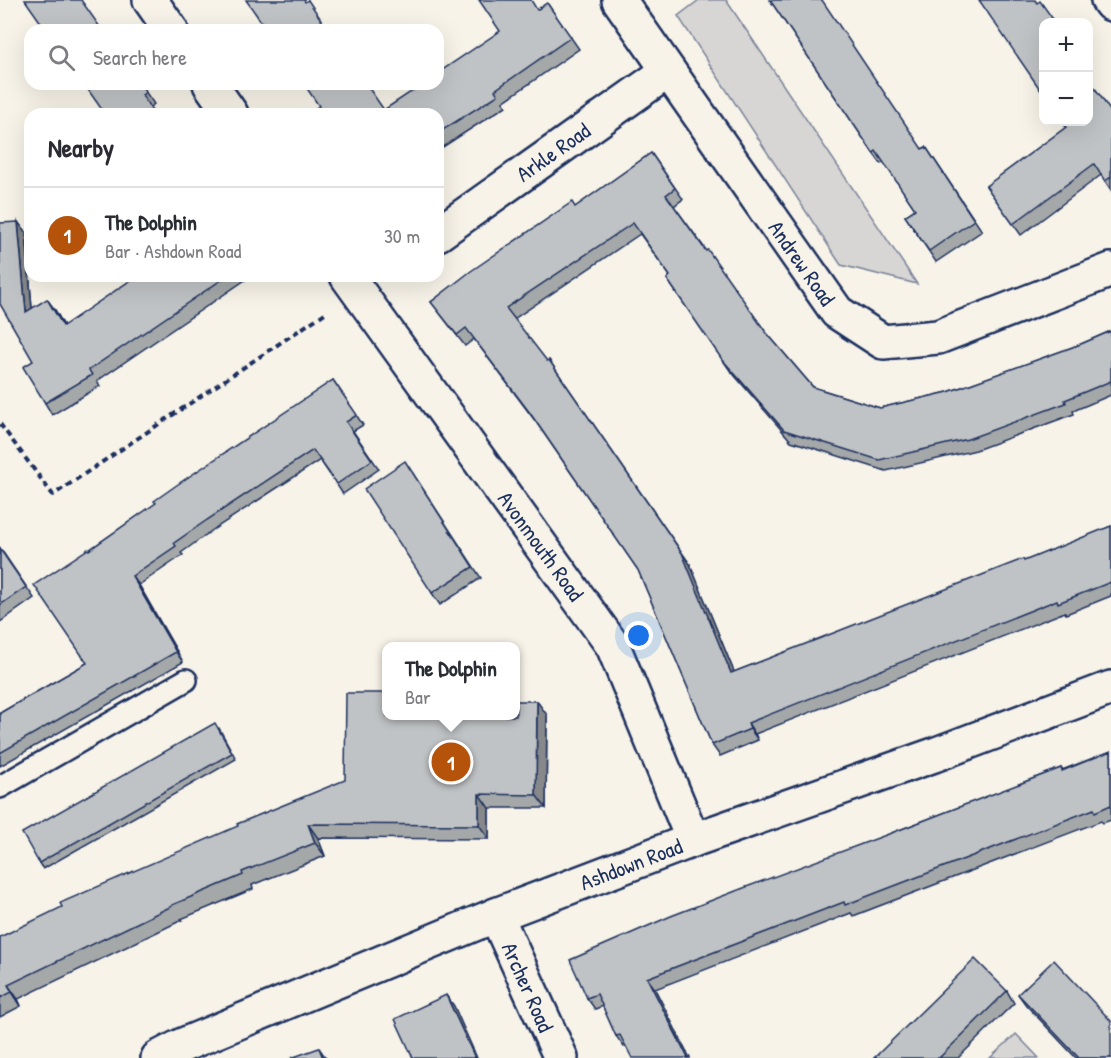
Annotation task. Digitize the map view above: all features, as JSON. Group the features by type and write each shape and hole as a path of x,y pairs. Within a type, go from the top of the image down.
{"street":[{"path":"150,0 167,24"},
{"name":"Andrew Road","path":"619,0 837,312 882,342 938,337 1111,270"},
{"path":"1108,0 1111,4"},
{"name":"Arkle Road","path":"444,230 668,71"},
{"path":"214,90 227,108"},
{"name":"Avonmouth Road","path":"362,282 613,646 693,840"},
{"name":"Ashdown Road","path":"176,1054 496,915 693,840 934,755 1111,688"},
{"name":"Archer Road","path":"496,915 561,1058"}],"lane":[{"path":"0,787 186,680"}],"path":[{"path":"0,424 52,495 360,282"}],"shaded area":[{"path":"699,0 726,0 917,284 841,265 678,16"},
{"path":"1016,1034 1039,1058 990,1058"}],"building":[{"path":"25,0 81,0 98,24 42,24"},
{"path":"246,0 304,0 305,2 308,0 324,24 263,24"},
{"path":"479,0 531,0 537,10 547,3 571,37 495,90 498,95 444,129 444,108 387,108 414,90 444,90 444,69 500,31"},
{"path":"770,0 822,0 922,149 926,147 974,220 929,251 905,216 915,209 876,151 873,153"},
{"path":"979,0 1035,0 1037,3 1040,1 1052,18 1039,18 1039,88"},
{"path":"1093,85 1111,112 1111,177 1105,181 1094,164 1013,224 986,186 1066,127 1093,126"},
{"path":"88,90 144,90 146,92 142,95 150,108 101,108"},
{"path":"308,90 370,90 383,108 316,108 319,106"},
{"path":"651,153 675,188 666,195 765,331 813,387 880,408 948,392 1111,331 1111,381 1065,400 1066,403 968,439 879,460 784,430 721,358 667,279 670,276 633,223 506,308 547,361 549,360 682,553 731,673 1111,526 1111,582 1058,603 1057,600 748,723 750,729 712,745 638,570 530,413 466,328 457,335 431,302 471,271 572,202 575,207"},
{"path":"18,222 26,312 47,299 63,326 128,282 218,282 89,370 92,375 45,403 23,367 33,361 0,304 0,223"},
{"path":"333,380 357,415 346,422 372,460 337,484 313,450 207,520 174,543 176,546 132,576 176,652 0,753 0,713 87,663 34,585 89,550 156,503 154,501 181,482"},
{"path":"405,461 473,567 432,593 364,489"},
{"path":"0,549 26,587 0,605"},
{"path":"346,693 382,693 382,720 520,720 520,701 537,701 536,795 479,794 479,825 308,824 315,843 242,872 243,875 172,905 8,985 12,992 0,998 0,937 62,907 60,903 238,826 237,824 345,780"},
{"path":"215,723 232,753 39,863 22,833"},
{"path":"1111,751 1111,805 1095,812 1094,809 845,905 844,902 647,978 688,1058 632,1058 620,1035 616,1036 597,994 587,998 570,960 671,916"},
{"path":"975,959 1007,991 939,1058 874,1058"},
{"path":"1054,960 1111,1021 1111,1058 1079,1058 1018,994"},
{"path":"446,995 475,1058 413,1058 395,1019"},
{"path":"319,1048 323,1058 291,1058"}],"place":[{"name":"The Dolphin","path":"451,762"}]}
